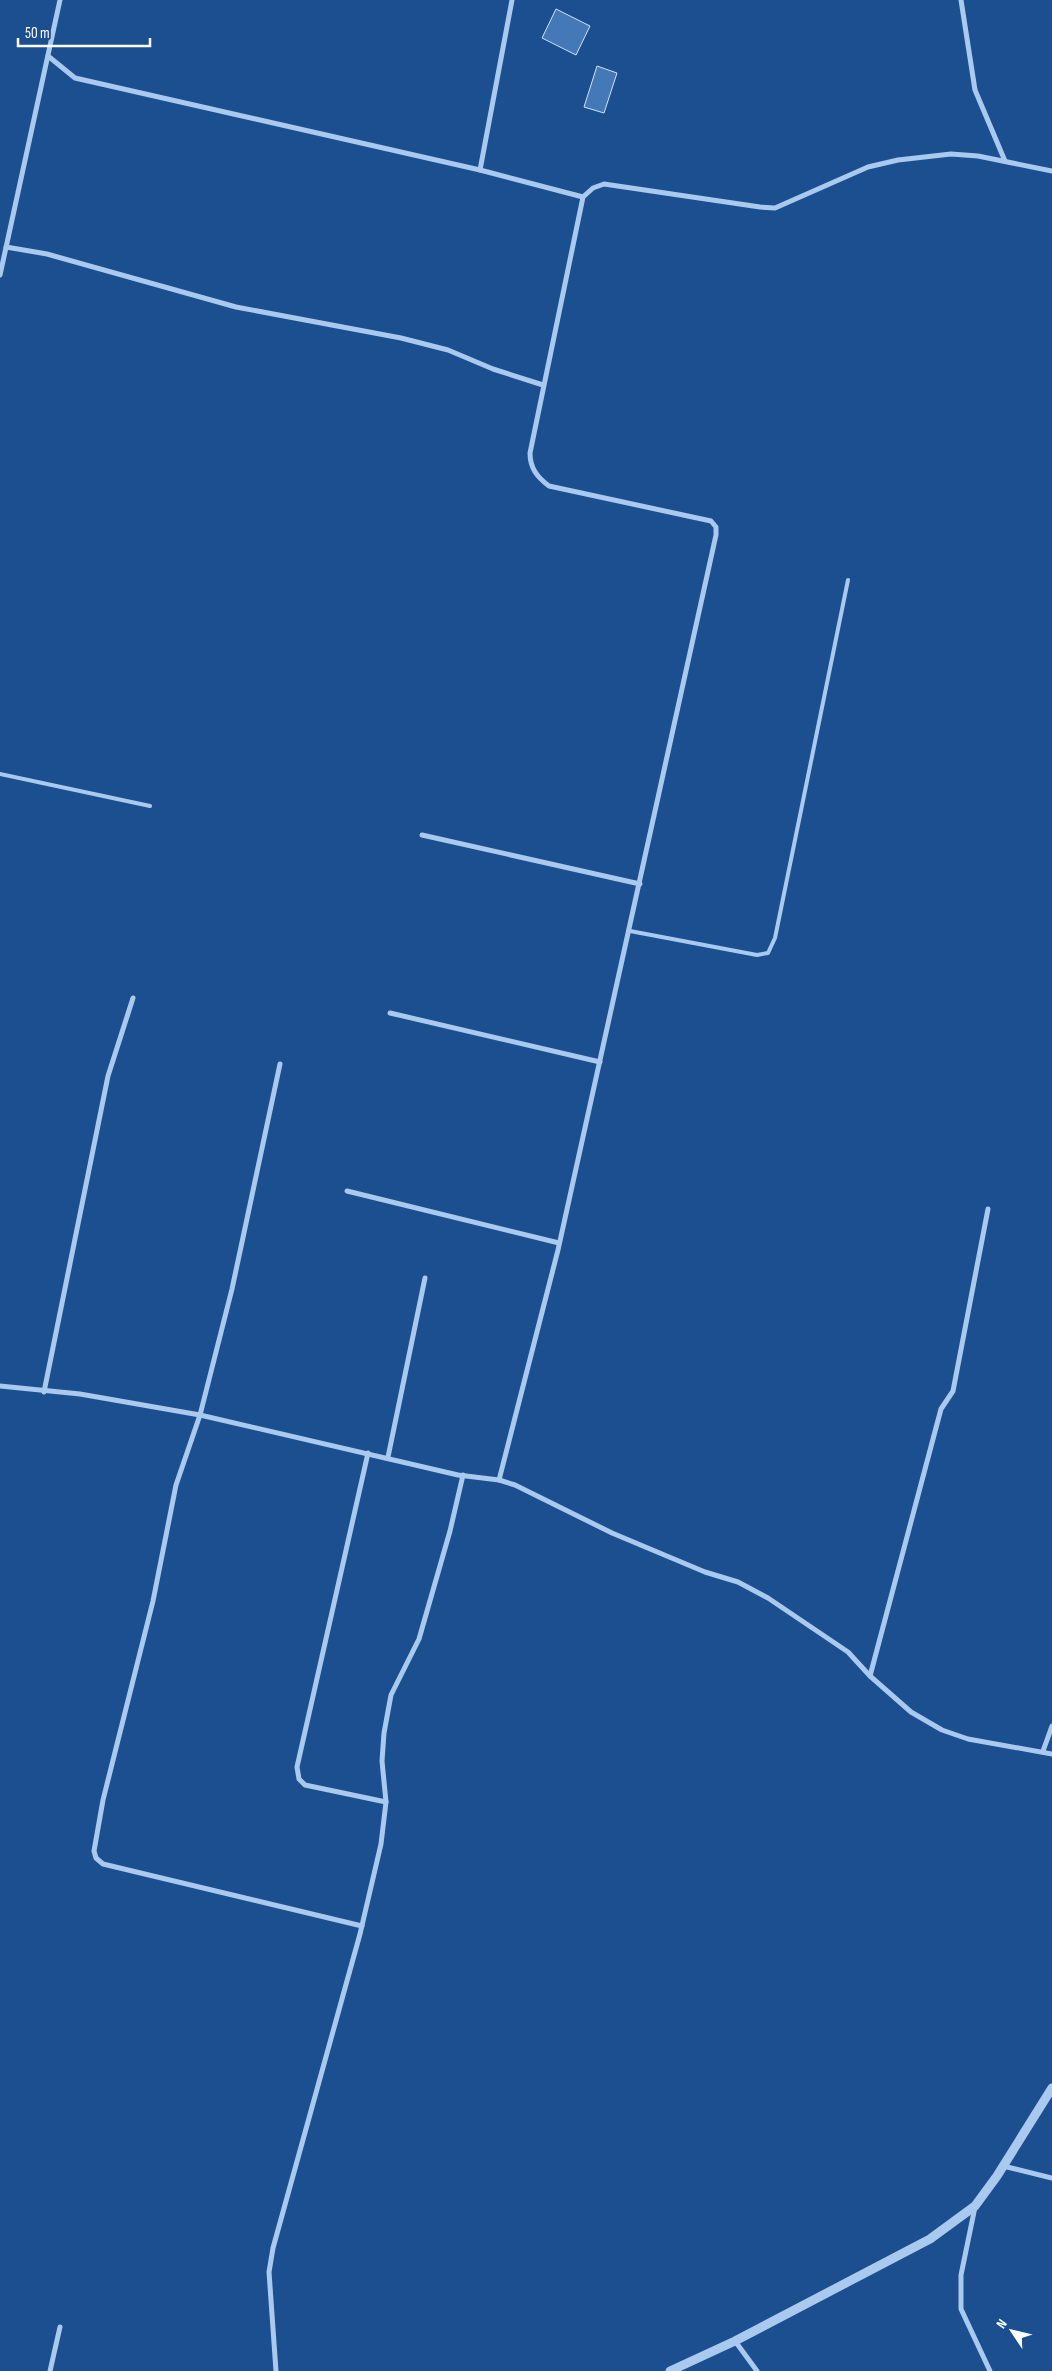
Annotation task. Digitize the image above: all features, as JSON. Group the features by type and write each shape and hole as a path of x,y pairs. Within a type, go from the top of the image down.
{"street":[{"path":"0,275 60,0"},
{"path":"480,170 512,0"},
{"path":"961,0 975,90 1005,161"},
{"path":"48,56 75,78 480,170 583,197"},
{"path":"499,1480 560,1243 716,535 716,527 711,521 549,486 540,480 530,465 530,453 543,385 583,197 593,188 604,184 775,208 868,168 898,160 951,154 1005,161 1052,171"},
{"path":"6,247 47,254 236,307 400,338 448,350 493,369 543,385"},
{"path":"422,835 640,884"},
{"path":"44,1392 108,1076 133,998"},
{"path":"390,1013 600,1062"},
{"path":"280,1064 232,1289 200,1415 176,1485 153,1601 103,1800 94,1851 96,1858 103,1864 362,1926"},
{"path":"347,1191 560,1243"},
{"path":"870,1676 941,1409 953,1391 988,1209"},
{"path":"388,1457 425,1278"},
{"path":"0,1386 44,1392 80,1394 200,1415 463,1475 499,1480 515,1485 612,1533 705,1572 738,1582 768,1598 848,1652 870,1676 911,1712 942,1730 968,1739 1052,1754"},
{"path":"368,1453 297,1767 299,1779 305,1785 386,1802"},
{"path":"276,2371 269,2272 273,2248 362,1926 381,1844 386,1802 382,1761 384,1733 391,1695 419,1638 450,1531 463,1475"},
{"path":"1043,1751 1052,1726"},
{"path":"670,2371 735,2341 930,2238 975,2206 1003,2166 1052,2088"},
{"path":"1003,2166 1052,2178"},
{"path":"975,2206 962,2275 960,2309 990,2371"},
{"path":"50,2371 60,2327"},
{"path":"735,2341 757,2371"}],"lane":[{"path":"630,931 757,955 768,953 774,938 848,580"},
{"path":"0,774 150,806"}],"building":[{"path":"556,9 590,26 576,55 542,38"},
{"path":"597,66 617,73 604,113 584,107"}]}
